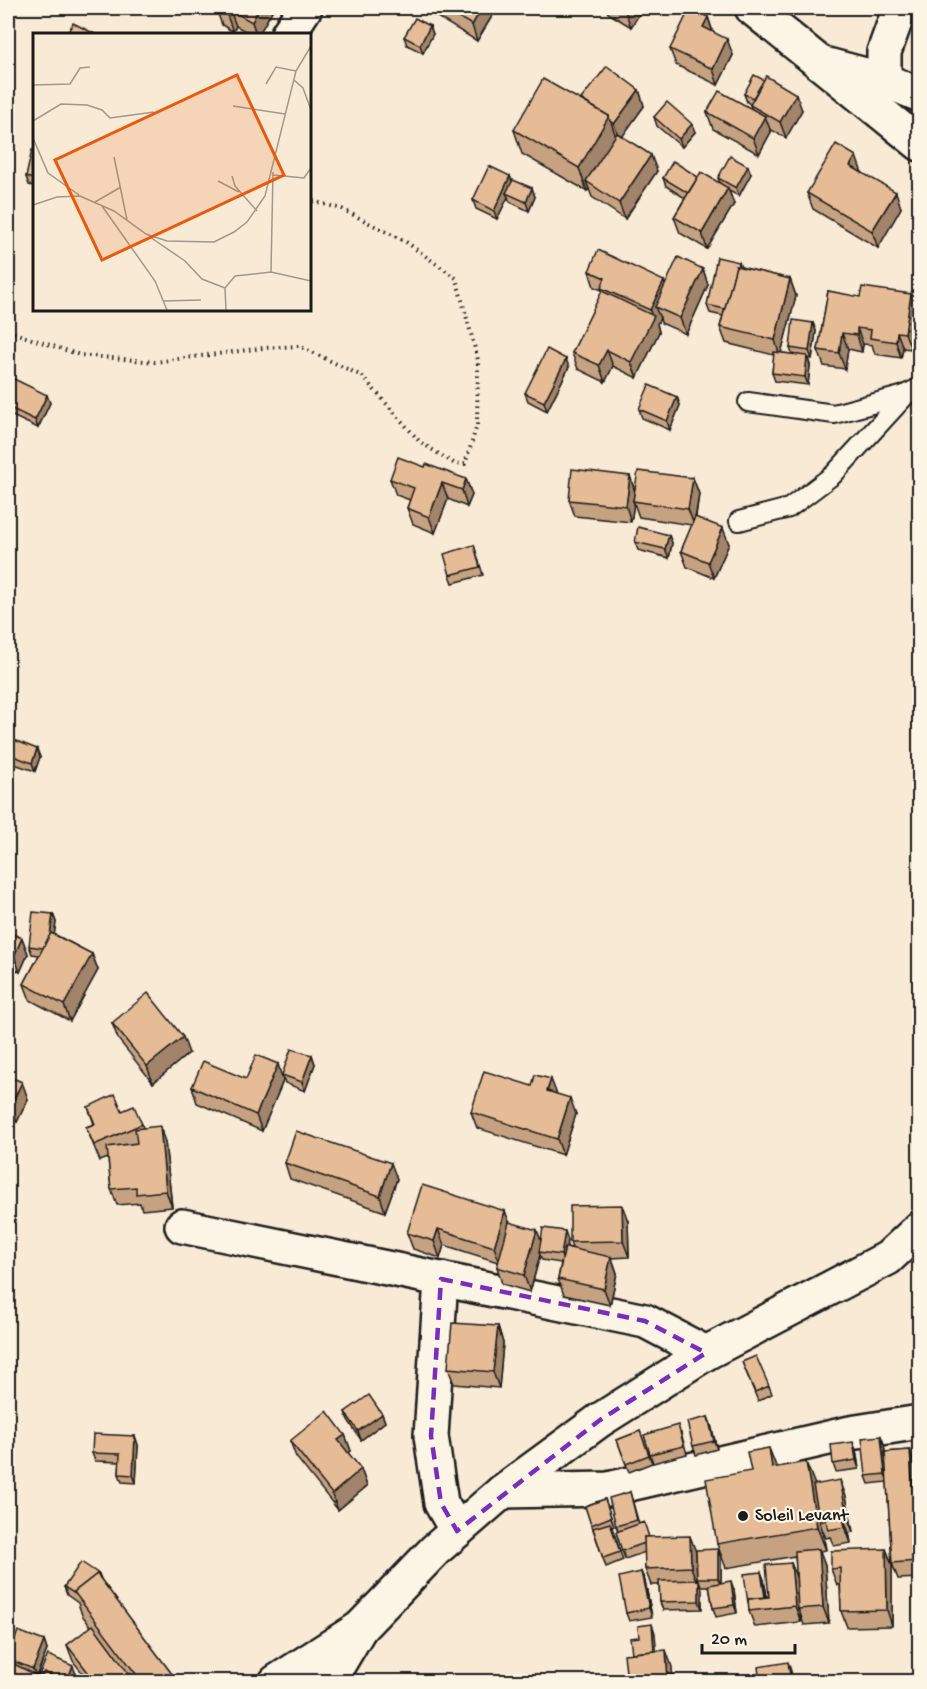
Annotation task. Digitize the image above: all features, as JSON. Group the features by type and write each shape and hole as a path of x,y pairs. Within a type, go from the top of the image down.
{"street":[{"path":"289,33 305,8"},
{"path":"752,8 920,144"},
{"path":"884,80 884,52 900,8"},
{"path":"820,63 884,80 920,95"},
{"path":"182,1226 645,1321 706,1353"},
{"path":"888,1258 920,1228"},
{"path":"328,1682 360,1628 435,1550 503,1491 600,1420 706,1353 920,1240"},
{"path":"441,1279 431,1436 441,1503 457,1531"},
{"path":"503,1491 608,1489 850,1433 920,1422"},
{"path":"276,1682 360,1628"}],"lane":[{"path":"748,402 834,414 914,390"},
{"path":"740,521 789,508 833,475 914,390"}],"path":[{"path":"8,331 80,355 155,362 263,348 299,346 362,376 420,442 455,464 465,464 477,424 478,360 456,278 406,242 342,208 310,200"}],"highlighted area":[{"path":"441,1279 645,1321 706,1353 600,1420 457,1531 441,1503 431,1436"}],"building":[{"path":"217,8 259,8 252,22 230,10 227,15"},
{"path":"442,8 482,8 472,25"},
{"path":"690,8 708,17 703,27 727,39 713,69 670,49"},
{"path":"415,18 430,26 420,45 404,37"},
{"path":"73,23 93,33 68,33"},
{"path":"607,66 639,90 614,124 610,121 609,116 581,99"},
{"path":"754,75 764,80 753,98 744,94"},
{"path":"766,76 796,94 780,122 750,105"},
{"path":"543,79 609,116 579,168 514,130"},
{"path":"719,91 765,116 753,138 707,112"},
{"path":"667,102 692,124 679,139 654,117"},
{"path":"617,133 651,155 619,203 586,181"},
{"path":"836,144 856,156 850,166 896,192 872,231 807,193"},
{"path":"32,150 33,150 33,179 26,177"},
{"path":"730,156 748,166 736,188 718,178"},
{"path":"673,161 698,177 688,193 663,178"},
{"path":"489,166 510,176 494,211 473,200"},
{"path":"701,172 728,188 702,233 674,217"},
{"path":"513,180 532,188 526,202 506,193"},
{"path":"598,250 664,281 650,310 601,288 605,278 589,271"},
{"path":"678,257 703,269 680,318 655,307"},
{"path":"717,257 739,262 725,309 707,305"},
{"path":"736,266 790,279 775,340 720,327"},
{"path":"862,287 911,294 905,333 897,332 896,342 870,338 871,330 857,328 857,335 842,333 839,353 818,350 828,291 860,297"},
{"path":"602,291 654,316 631,362 607,350 599,365 572,353"},
{"path":"793,320 813,323 809,351 790,348"},
{"path":"547,349 566,359 544,402 525,393"},
{"path":"774,352 807,356 805,377 772,373"},
{"path":"12,378 47,395 35,420 8,407 8,387"},
{"path":"649,385 677,397 667,421 639,409"},
{"path":"398,457 425,467 426,464 466,479 462,490 442,483 429,517 407,508 414,488 390,479"},
{"path":"572,469 630,476 626,506 569,500"},
{"path":"638,471 693,478 688,509 633,501"},
{"path":"695,517 723,528 708,562 681,551"},
{"path":"638,527 669,535 665,549 635,542"},
{"path":"474,545 480,567 450,575 444,554"},
{"path":"9,738 37,749 32,763 8,754"},
{"path":"33,912 53,914 50,935 43,948 29,946"},
{"path":"8,932 22,938 14,956 8,953"},
{"path":"51,933 92,954 64,1005 24,984"},
{"path":"148,993 183,1037 147,1066 112,1023"},
{"path":"291,1049 312,1055 302,1082 282,1075"},
{"path":"256,1055 278,1064 256,1115 192,1087 203,1061 246,1079"},
{"path":"484,1071 532,1086 535,1075 551,1079 547,1091 570,1098 557,1139 471,1112"},
{"path":"8,1076 22,1082 11,1105 8,1104"},
{"path":"115,1094 122,1111 134,1106 142,1124 94,1145 86,1127 95,1124 88,1107"},
{"path":"160,1126 166,1191 136,1194 136,1187 111,1189 107,1147 137,1143 135,1129"},
{"path":"296,1131 391,1163 380,1196 285,1163"},
{"path":"422,1185 505,1211 494,1247 438,1229 434,1241 407,1233"},
{"path":"622,1205 623,1241 570,1242 570,1206"},
{"path":"509,1222 537,1230 524,1275 497,1267"},
{"path":"543,1228 565,1231 561,1255 539,1252"},
{"path":"565,1247 611,1257 604,1289 558,1279"},
{"path":"452,1323 498,1326 493,1372 448,1368"},
{"path":"756,1356 769,1386 755,1392 742,1362"},
{"path":"369,1395 382,1414 358,1431 345,1412"},
{"path":"327,1411 345,1435 338,1440 361,1469 332,1494 290,1441"},
{"path":"708,1417 714,1441 693,1446 687,1422"},
{"path":"678,1425 684,1446 650,1454 644,1435"},
{"path":"640,1431 649,1455 626,1464 617,1440"},
{"path":"93,1434 135,1436 133,1475 119,1474 120,1454 92,1453"},
{"path":"881,1436 885,1474 866,1476 862,1438"},
{"path":"853,1442 856,1460 833,1464 831,1445"},
{"path":"769,1448 772,1468 806,1462 817,1527 717,1544 706,1479 751,1471 747,1452"},
{"path":"910,1450 917,1561 892,1563 885,1452"},
{"path":"840,1480 847,1516 843,1517 845,1527 828,1530 826,1520 820,1522 813,1485"},
{"path":"630,1492 637,1520 616,1526 609,1498"},
{"path":"605,1499 611,1517 591,1525 585,1506"},
{"path":"644,1522 649,1537 644,1537 645,1543 622,1551 616,1532"},
{"path":"610,1523 620,1552 603,1558 593,1528"},
{"path":"690,1536 691,1567 645,1569 644,1537"},
{"path":"718,1549 718,1578 697,1578 696,1550"},
{"path":"819,1549 823,1607 798,1609 795,1551"},
{"path":"886,1549 887,1610 841,1611 840,1568 831,1569 831,1551"},
{"path":"81,1562 99,1574 74,1592 75,1594 64,1587"},
{"path":"791,1563 795,1606 749,1611 748,1599 769,1597 766,1565"},
{"path":"641,1572 649,1608 626,1613 619,1577"},
{"path":"761,1572 765,1597 748,1599 748,1603 744,1574"},
{"path":"97,1574 178,1682 142,1682 74,1592"},
{"path":"699,1580 699,1601 660,1602 659,1581"},
{"path":"731,1581 734,1605 713,1608 709,1585"},
{"path":"652,1624 654,1651 632,1653 630,1638 639,1637 638,1626"},
{"path":"93,1625 135,1682 85,1682 91,1676 67,1645"},
{"path":"18,1631 44,1641 33,1669 8,1659"},
{"path":"666,1650 668,1682 627,1682 624,1654"},
{"path":"48,1655 73,1666 66,1682 44,1672 42,1676 39,1675"},
{"path":"8,1661 38,1676 36,1682 8,1682"},
{"path":"788,1662 791,1682 760,1682 758,1667"},
{"path":"44,1672 64,1682 39,1682"}],"place":[{"name":"Soleil Levant","path":"743,1516"}]}
